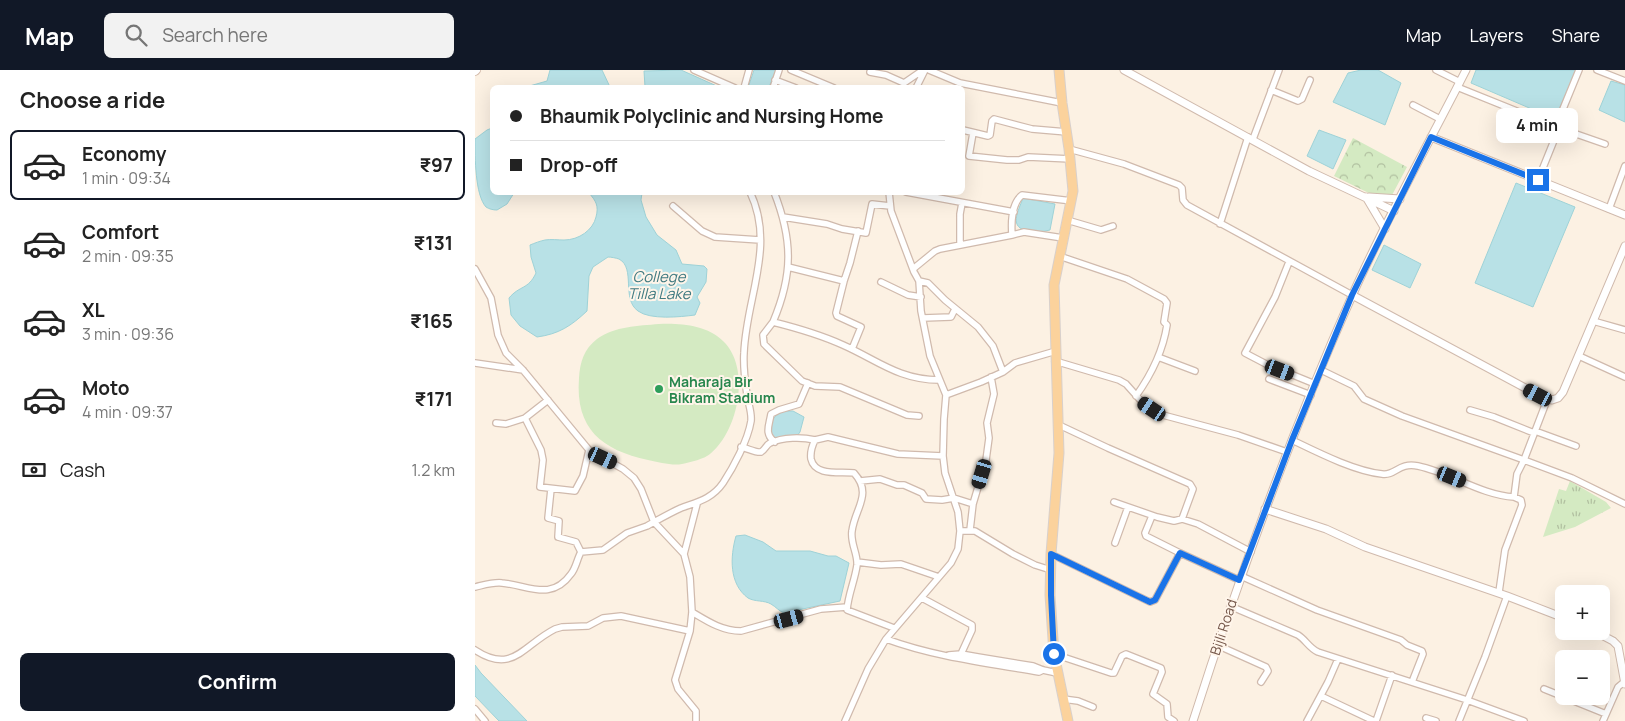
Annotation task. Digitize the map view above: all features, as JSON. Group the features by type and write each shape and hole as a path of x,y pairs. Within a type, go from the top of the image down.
{"main road":[{"path":"1059,70 1073,183 1071,202 1054,285 1059,453 1051,554 1051,595 1054,654 1068,721"}],"street":[{"path":"694,70 728,85"},
{"path":"745,85 749,70"},
{"path":"774,85 779,70"},
{"path":"791,70 827,85"},
{"path":"870,72 886,75 903,83 924,70"},
{"path":"917,85 924,70"},
{"path":"929,70 960,82 1062,103"},
{"path":"1124,70 1309,170 1394,211"},
{"path":"1220,224 1251,138 1279,70"},
{"path":"1436,70 1459,84 1557,127 1605,144"},
{"name":"Bijli Road","path":"1193,721 1230,606 1265,509 1352,295 1466,70"},
{"path":"1538,180 1579,70"},
{"path":"1597,70 1625,81"},
{"path":"775,80 788,85"},
{"path":"1271,90 1298,101 1302,99 1310,80"},
{"path":"1413,105 1441,118"},
{"path":"965,130 990,135 994,119 1032,129 1067,132"},
{"path":"973,132 969,156 1007,160 1019,160 1028,156 1071,160"},
{"path":"1431,137 1625,216"},
{"path":"1069,149 1125,164 1179,185 1183,192 1185,203 1220,224 1547,400 1555,400 1563,392 1625,246"},
{"path":"1609,209 1625,166"},
{"path":"581,552 603,550 627,533 647,526 683,507 703,501 722,485 741,447 749,428 751,417 744,376 743,355 759,266 761,240 759,220 751,195"},
{"path":"775,195 783,217 788,242 788,266 782,299 773,322 763,335 764,344 796,377 808,383 815,386 840,387 907,415 919,416"},
{"path":"847,720 868,669 886,639 955,556 960,531 954,498 945,472 943,456 947,395 930,356 919,281 890,206 889,195"},
{"path":"921,195 1014,212"},
{"path":"1013,235 1012,219 1020,196 1071,202"},
{"path":"1366,197 1400,199"},
{"path":"1366,197 1385,229"},
{"path":"960,245 962,203"},
{"path":"783,217 866,233 872,204 890,206"},
{"path":"673,206 702,230 715,237 761,240"},
{"path":"1067,220 1101,230 1113,226"},
{"path":"852,349 861,327 837,316 836,313 858,231"},
{"path":"913,268 934,252 1024,232 1063,238"},
{"path":"1059,256 1127,279 1164,299 1167,305 1165,322 1167,325 1158,357 1147,380 1136,396"},
{"path":"1289,262 1275,297 1245,353 1266,364 1315,384"},
{"path":"788,266 844,281"},
{"path":"475,269 491,298 501,346 506,353 523,370 589,450 623,469 634,478 641,489 654,522 684,554 690,577 692,612 690,632 675,680 678,689 696,711 696,721"},
{"path":"919,281 928,283 955,309 978,327 993,346 1003,372"},
{"path":"881,282 908,295 921,297"},
{"path":"923,318 951,317 955,309"},
{"path":"1593,321 1625,330"},
{"path":"773,322 830,339 875,360 893,371 921,379 939,380"},
{"path":"947,395 1003,372 1015,363 1056,351"},
{"path":"1579,356 1625,377"},
{"path":"1158,357 1195,371"},
{"path":"1055,361 1119,380 1126,384 1143,403 1167,417 1238,435 1287,452"},
{"path":"475,363 523,370"},
{"path":"1321,370 1354,386 1364,398 1402,416 1572,478 1625,504"},
{"path":"970,530 973,504 986,460 989,438 987,423 994,397 991,377"},
{"path":"1269,379 1311,395"},
{"path":"775,442 767,432 771,414 799,404 808,383"},
{"path":"495,423 506,424 525,418 548,400"},
{"path":"1514,497 1517,474 1547,400"},
{"path":"1470,410 1576,446"},
{"path":"525,418 541,450 543,460 540,487 575,491 583,476 589,450"},
{"path":"1059,425 1190,484 1193,490 1182,519"},
{"path":"741,447 760,452 770,443 800,438 815,440 821,437 828,437 898,454 943,456"},
{"path":"815,440 811,452 813,464 827,472 852,472 860,481 863,490 851,533 857,562 847,607 848,612 894,628"},
{"path":"1292,440 1330,458 1380,474 1389,473 1402,466 1410,465 1443,473 1499,495 1521,500 1522,505 1503,558 1499,592"},
{"path":"860,481 880,480 903,485 922,493 927,499 942,500 954,498 973,504"},
{"path":"551,489 548,518 559,520 558,537 576,542 581,552"},
{"path":"1114,502 1153,516 1174,521 1182,519 1203,526 1251,552"},
{"path":"684,554 697,504"},
{"path":"1115,543 1128,507"},
{"path":"1265,509 1326,529 1365,547 1499,592 1555,615"},
{"path":"1153,516 1145,533 1146,536 1180,553 1317,610 1401,640 1407,646 1422,651 1423,654 1413,682"},
{"path":"960,531 975,531 1023,560 1051,570"},
{"path":"475,587 494,582 547,591 561,584 571,575 581,552"},
{"path":"1051,554 1153,602 1180,553"},
{"path":"857,562 881,565 901,564 939,577"},
{"path":"1459,721 1507,596"},
{"path":"922,598 972,625 973,630 961,654"},
{"path":"1230,606 1298,635 1306,641 1312,650 1467,700 1524,721"},
{"path":"692,612 716,626 732,631 741,631 821,609 847,607"},
{"path":"475,650 487,658 504,660 514,657 555,629 589,626 599,620 615,616 690,632"},
{"path":"886,639 912,649 947,655 961,654 1057,672"},
{"path":"1603,721 1618,687 1624,683 1624,667 1618,646 1610,639"},
{"path":"1217,645 1266,667 1268,671 1261,682"},
{"path":"1054,654 1111,674 1114,673 1122,656 1126,654 1161,668 1162,672 1153,694 1167,704 1168,717 1174,721"},
{"path":"947,655 953,658 1039,672 1043,670"},
{"path":"1307,721 1338,659"},
{"path":"1321,696 1375,721 1392,675"},
{"path":"1544,689 1606,714"},
{"path":"1063,699 1078,701 1093,707"},
{"path":"475,709 485,721"},
{"path":"1426,718 1436,721"}],"green space":[{"path":"1353,138 1407,167 1391,197 1379,198 1334,176"},
{"name":"Maharaja Bir Bikram Stadium","path":"659,324 693,326 709,331 723,341 732,352 737,366 739,382 738,399 728,430 720,444 710,454 701,459 682,464 665,464 632,456 605,443 587,424 579,396 580,367 586,352 597,339 619,329"},
{"path":"1570,481 1606,502 1611,508 1575,527 1543,537 1559,489 1566,491"}],"water":[{"path":"550,70 602,70 609,85 533,85 547,81"},
{"path":"681,70 715,85 645,85 644,71"},
{"path":"754,70 776,70 770,85 749,85"},
{"path":"1361,70 1378,70 1401,83 1385,125 1333,102 1348,73"},
{"path":"1476,70 1576,70 1555,119 1471,83"},
{"path":"1611,81 1625,85 1625,122 1599,110"},
{"path":"490,129 490,195 513,195 507,204 497,210 486,207 482,201 478,185 475,139"},
{"path":"1319,130 1346,140 1333,169 1307,156"},
{"path":"1516,183 1575,207 1533,307 1475,283"},
{"name":"College Tilla Lake","path":"590,195 642,195 641,200 646,217 657,235 676,250 682,264 704,266 707,269 706,282 697,297 700,303 695,315 657,317 638,311 630,299 627,269 624,263 619,259 608,257 593,267 589,276 587,311 576,321 558,331 537,337 520,326 511,315 509,298 527,285 536,273 531,257 530,245 545,240 570,240 585,233 592,226 596,217 597,207"},
{"path":"1023,198 1055,204 1050,230 1032,231 1019,227 1016,219"},
{"path":"1384,245 1421,264 1410,288 1372,270"},
{"path":"785,411 793,411 804,417 800,432 797,436 770,441 767,439 769,425 774,418"},
{"path":"745,535 763,542 776,551 810,551 828,556 836,556 849,563 840,601 784,613 773,605 748,598 737,585 734,578 732,561 736,536"},
{"path":"475,665 527,721 499,721 475,696"}],"place":[{"name":"Maharaja Bir Bikram Stadium","path":"659,389"}],"route":[{"path":"1054,654 1051,554 1150,602 1155,600 1180,553 1239,580 1292,440 1352,295 1431,137 1538,180"}]}
